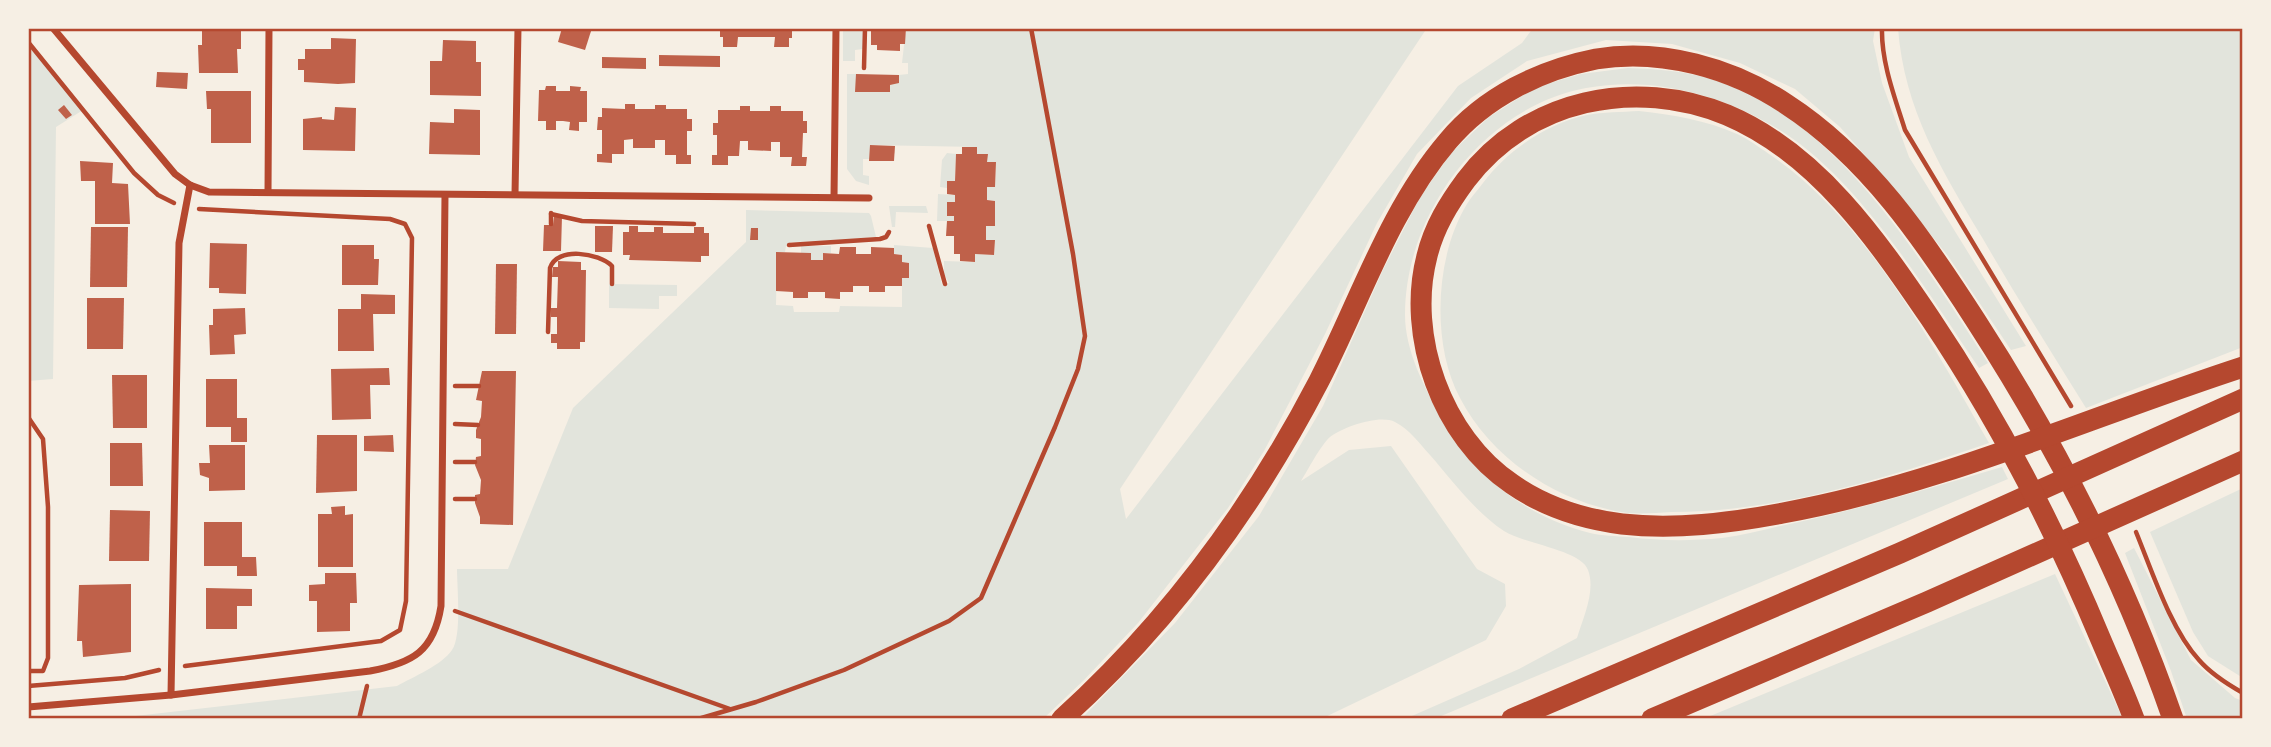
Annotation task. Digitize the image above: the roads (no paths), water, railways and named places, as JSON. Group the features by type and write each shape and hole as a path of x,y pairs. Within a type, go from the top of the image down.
{"highway":[{"path":"1062,719 1095,690 1149,632 1196,577 1238,518 1318,382 1387,238 1433,160 1463,125 1493,100 1542,75 1601,58 1619,56 1662,58 1728,73 1786,103 1842,149 1888,197 1923,241 1999,357 2053,448 2100,539 2174,719"},
{"path":"2134,719 2061,547 2022,470 1967,375 1900,273 1853,214 1792,154 1729,116 1688,103 1644,96 1599,98 1549,114 1504,139 1473,170 1445,211 1427,253 1421,300 1427,348 1439,393 1463,435 1497,472 1522,490 1567,512 1623,524 1658,526 1735,522 1841,502 1979,462 2176,388 2243,367"},
{"path":"1512,719 1900,553 2243,399"},
{"path":"1652,719 1927,602 2243,460"}],"street":[{"path":"53,28 175,174 190,185 209,192 869,198"},
{"path":"268,192 270,28"},
{"path":"515,194 517,28"},
{"path":"834,197 836,28"},
{"path":"171,695 179,243 190,185"},
{"path":"28,707 171,695 370,671 392,667 412,658 428,644 438,627 440,606 445,195"}]}
